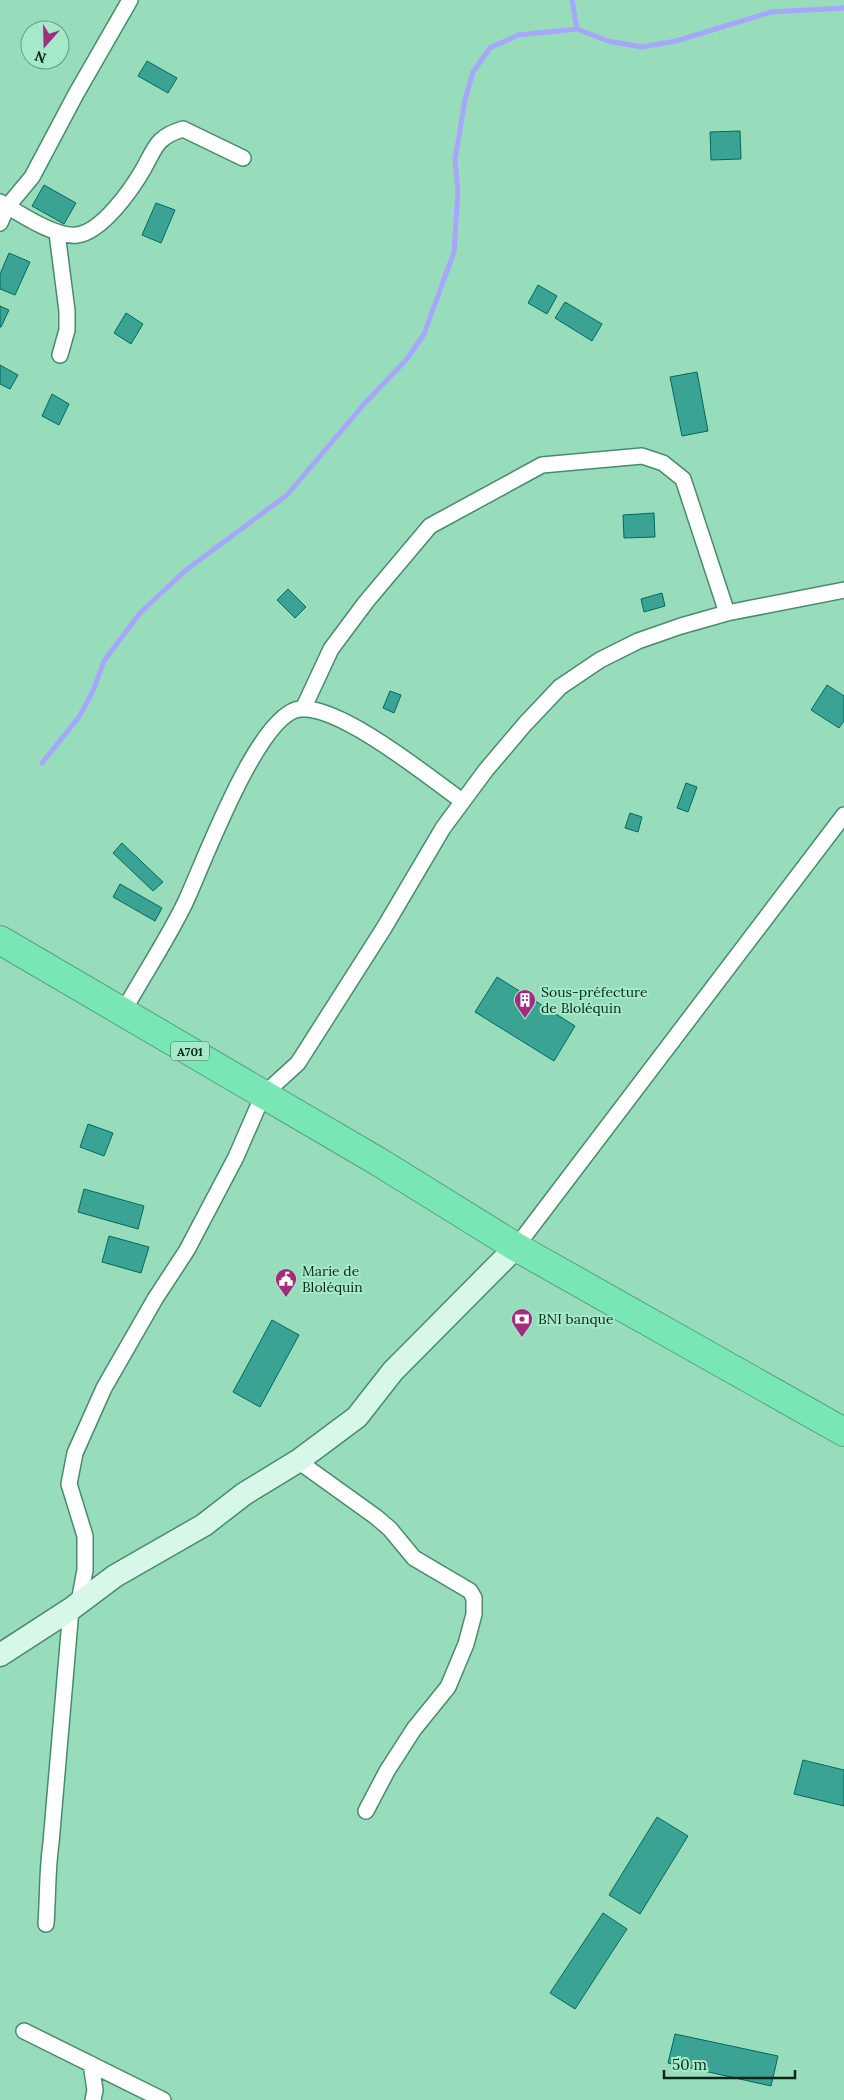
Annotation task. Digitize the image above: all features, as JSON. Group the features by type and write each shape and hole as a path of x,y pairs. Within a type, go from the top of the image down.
{"highway":[{"name":"A701","path":"0,940 379,1162 516,1247 844,1432"}],"main road":[{"path":"0,1655 75,1606 115,1576 204,1525 244,1494 298,1462 357,1417 392,1371 516,1247"}],"street":[{"path":"0,224 4,205 32,177 76,94 130,0"},
{"path":"4,205 58,233 78,235 98,226 133,186 159,142 168,134 183,129 243,158"},
{"path":"58,233 67,310 67,330 60,355"},
{"path":"303,709 331,650 366,602 430,526 542,465 642,456 663,463 683,479 727,613"},
{"path":"46,1924 47,1868 75,1606 85,1570 85,1536 70,1484 75,1453 104,1388 155,1298 187,1250 236,1157 262,1094 298,1063 384,928 443,828 462,801 514,737 560,687 600,660 638,641 681,626 727,613 844,590"},
{"path":"123,1012 184,905 232,796 253,756 283,716 291,711 303,709 343,721 369,736 462,801"},
{"path":"516,1247 844,815"},
{"path":"298,1462 376,1517 414,1558 470,1591 474,1598 474,1614 466,1644 448,1687 414,1729 387,1771 366,1811"},
{"path":"24,2031 163,2100"},
{"path":"91,2064 95,2090 93,2100"}],"building":[{"path":"147,61 177,78 168,93 138,76"},
{"path":"740,131 741,159 711,160 710,132"},
{"path":"44,185 76,203 64,224 32,206"},
{"path":"156,203 175,210 161,243 142,235"},
{"path":"9,253 30,262 15,295 0,289 0,274"},
{"path":"538,285 557,296 547,314 528,303"},
{"path":"565,302 602,324 592,341 555,318"},
{"path":"0,306 9,310 1,327 0,327"},
{"path":"126,313 143,324 131,344 114,333"},
{"path":"0,365 18,375 10,389 0,384"},
{"path":"697,372 708,431 682,436 670,377"},
{"path":"52,394 69,404 59,425 42,416"},
{"path":"654,513 655,537 624,538 623,515"},
{"path":"288,589 306,607 295,618 277,600"},
{"path":"662,593 665,606 644,612 641,599"},
{"path":"827,685 844,696 844,721 839,728 811,710"},
{"path":"390,691 401,695 394,713 383,708"},
{"path":"686,783 697,787 688,812 677,808"},
{"path":"630,813 642,817 638,832 625,828"},
{"path":"122,843 163,882 153,891 113,853"},
{"path":"120,884 162,908 155,921 113,897"},
{"name":"Sous-préfecture de Bloléquin","path":"497,977 575,1026 554,1061 475,1012"},
{"path":"88,1124 113,1133 104,1156 80,1147"},
{"path":"84,1189 144,1206 138,1229 78,1212"},
{"path":"109,1236 149,1247 141,1273 102,1262"},
{"path":"272,1320 299,1335 260,1407 233,1392"},
{"path":"803,1760 844,1770 844,1806 794,1794"},
{"path":"657,1817 688,1836 640,1914 609,1895"},
{"path":"603,1913 627,1929 575,2009 550,1993"},
{"path":"675,2034 778,2056 771,2086 668,2063"}],"waterway":[{"path":"572,0 577,29 608,41 642,47 676,41 771,12 844,8"},
{"path":"42,763 79,717 93,691 104,661 140,613 186,570 287,495 365,403 407,359 424,334 454,252 458,191 455,160 465,100 473,72 490,48 518,35 577,29"}],"place":[{"name":"Sous-préfecture de Bloléquin","path":"525,1019"},
{"name":"Marie de Bloléquin","path":"286,1298"},
{"name":"BNI banque","path":"522,1338"}]}
